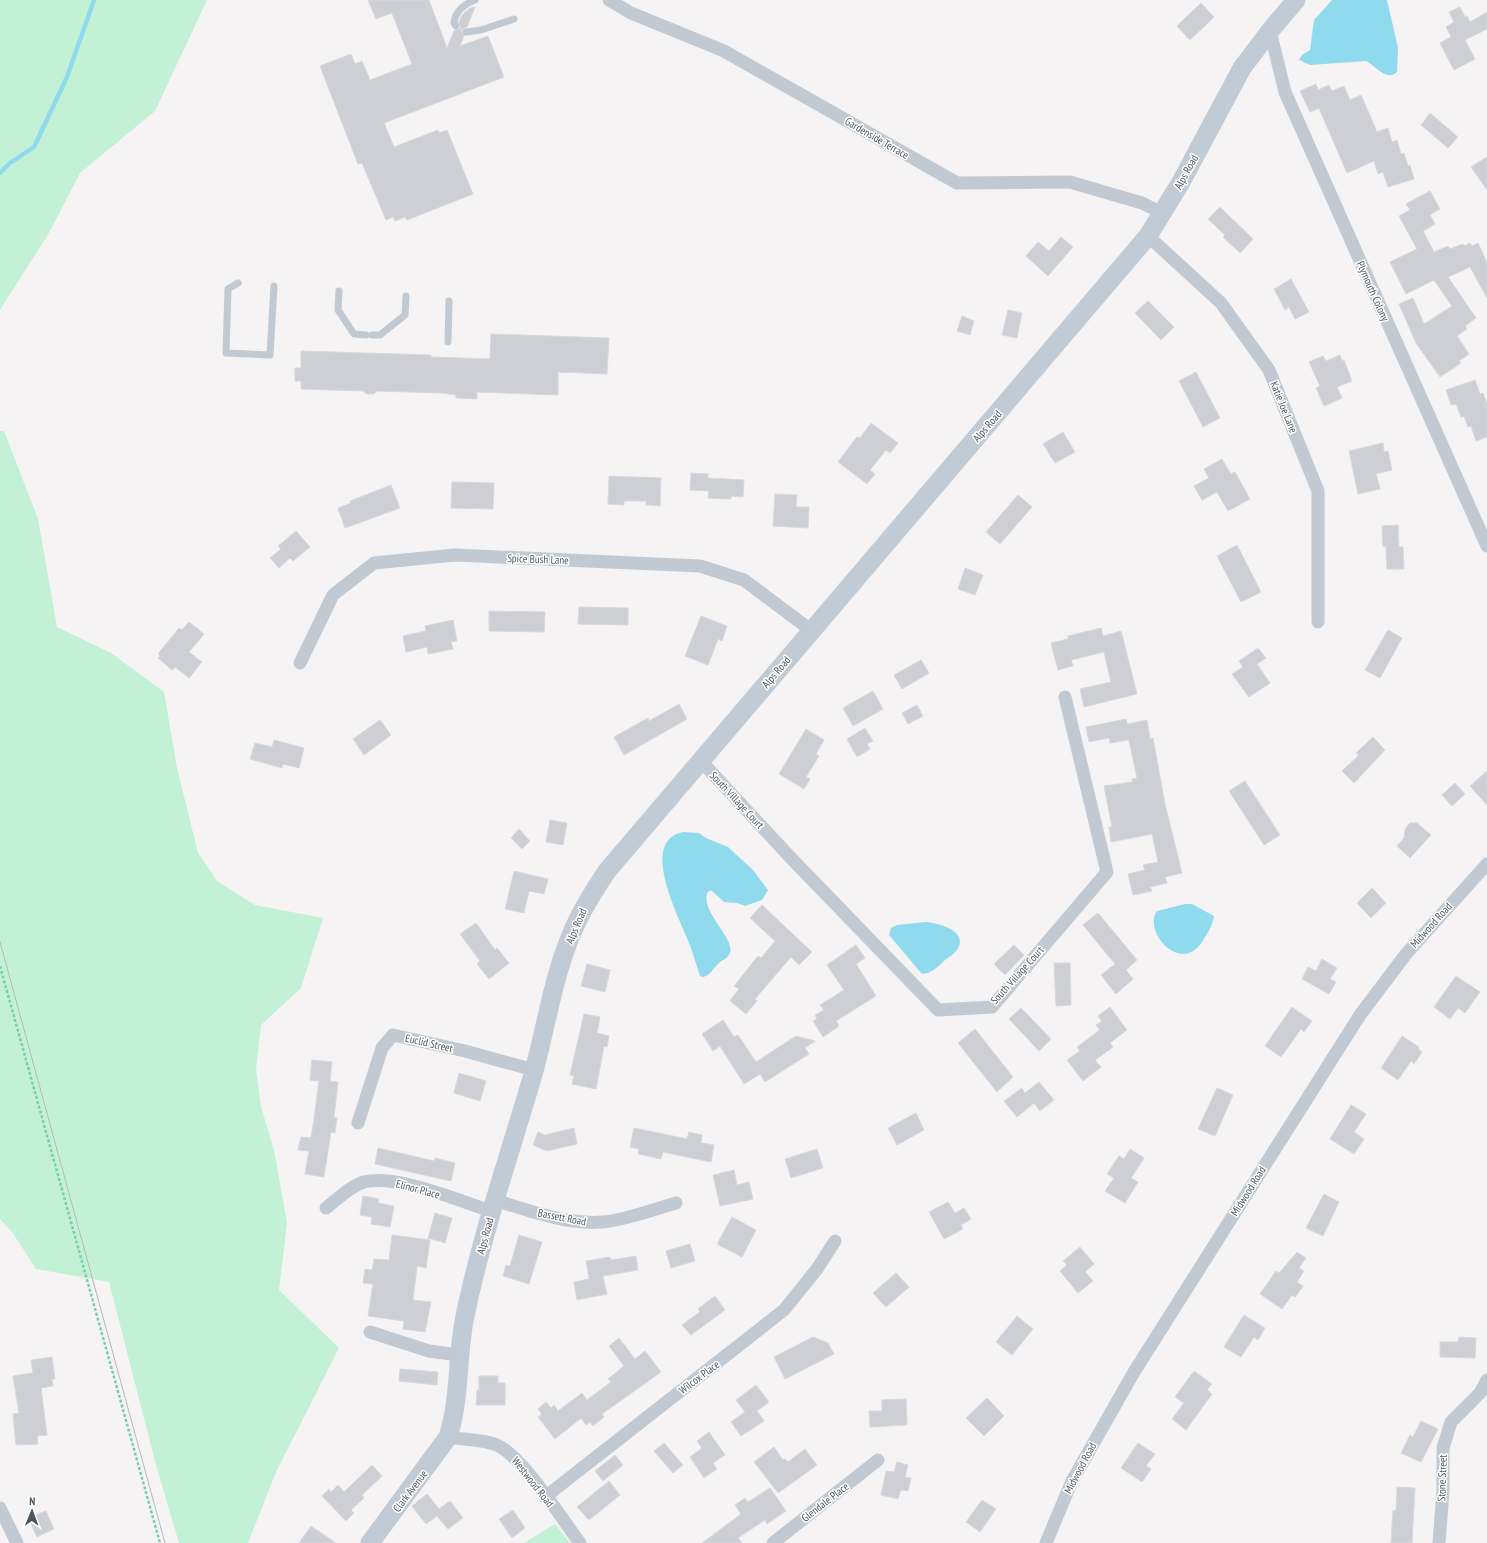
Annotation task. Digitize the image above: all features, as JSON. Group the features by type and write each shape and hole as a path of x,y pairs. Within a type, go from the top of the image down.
{"street":[{"name":"Gardenside Terrace","path":"609,0 631,13 724,51 957,183 1070,182 1142,203 1162,213"},
{"name":"Alps Road","path":"448,1437 453,1422 459,1355 472,1286 493,1206 534,1070 565,954 574,927 585,904 607,871 1148,236 1242,68 1296,0"},
{"name":"Plymouth Colony","path":"1270,31 1285,92 1487,546"},
{"name":"Katie Joe Lane","path":"1148,236 1221,303 1269,370 1318,490 1318,622"},
{"name":"Spice Bush Lane","path":"300,663 333,595 374,563 455,555 700,566 744,580 812,631"},
{"name":"South Village Court","path":"701,761 790,857 938,1010 992,1006 1107,872 1064,697"},
{"name":"Midwood Road","path":"1046,1543 1072,1481 1134,1372 1352,1027 1406,954 1487,864"},
{"name":"Euclid Street","path":"358,1123 382,1048 393,1035 465,1051 534,1070"},
{"name":"Elinor Place","path":"326,1208 352,1188 363,1182 376,1180 401,1183 493,1206"},
{"name":"Bassett Road","path":"493,1206 539,1213 588,1223 604,1222 676,1203"},
{"name":"Wilcox Place","path":"545,1497 784,1310 817,1269 835,1241"},
{"path":"370,1332 429,1351 459,1355"},
{"name":"Stone Street","path":"1439,1543 1443,1491 1443,1448 1451,1422 1480,1393 1487,1380"},
{"name":"Westwood Road","path":"448,1437 496,1445 509,1452 524,1468 580,1543"},
{"name":"Clark Avenue","path":"370,1543 448,1437"},
{"name":"Glendale Place","path":"773,1543 878,1460"},
{"path":"0,1508 17,1543"}],"lane":[{"path":"456,26 454,23 454,18 458,11 467,3 475,0"},
{"path":"466,32 481,30 514,19"},
{"path":"238,283 228,289 226,353 270,355 274,286"},
{"path":"339,291 338,310 354,334 380,335 405,315 406,296"},
{"path":"448,342 449,301"}],"path":[{"path":"0,966 160,1543"}],"green space":[{"path":"0,0 207,0 155,111 80,173 49,233 0,310"},
{"path":"0,431 4,431 38,519 57,627 111,653 164,692 177,768 198,853 218,882 255,905 323,918 301,988 261,1025 256,1069 261,1107 274,1150 287,1223 279,1290 339,1348 276,1472 248,1543 179,1543 156,1465 109,1282 36,1269 12,1232 0,1219"},
{"path":"555,1524 570,1543 524,1543"}],"water":[{"path":"1332,0 1387,0 1398,48 1397,72 1393,75 1385,74 1366,61 1310,65 1299,60 1302,55 1310,50 1314,20"},
{"path":"683,832 699,833 706,838 728,847 753,870 768,890 762,900 745,906 737,903 724,902 711,890 707,893 709,909 729,942 730,949 727,958 719,963 708,975 703,977 700,976 691,947 676,913 665,880 663,863 664,849 670,838"},
{"path":"1185,904 1192,904 1214,916 1213,922 1204,939 1195,950 1185,954 1175,952 1166,947 1159,938 1155,929 1154,919 1157,911"},
{"path":"926,922 938,924 951,929 956,933 960,943 957,950 937,967 932,971 922,974 889,935 891,928 897,925"}],"building":[{"path":"368,0 429,0 447,48 454,31 461,28 459,22 462,15 470,8 475,7 467,27 461,30 464,36 460,46 488,36 504,77 384,123 394,147 438,130 439,133 447,130 473,194 407,220 405,217 395,221 393,217 386,220 362,163 358,164 320,66 351,54 355,64 362,61 370,80 412,64 392,13 376,19"},
{"path":"1201,3 1214,17 1190,40 1177,26"},
{"path":"1460,7 1465,17 1467,16 1470,22 1487,12 1487,29 1465,40 1475,59 1454,70 1440,43 1451,37 1446,27 1454,22 1449,12"},
{"path":"1316,84 1318,90 1329,85 1332,91 1344,86 1350,100 1361,95 1377,132 1388,128 1392,142 1397,140 1401,154 1404,153 1408,166 1410,165 1414,179 1388,187 1383,172 1378,174 1374,161 1347,173 1319,108 1310,112 1300,91"},
{"path":"1430,113 1458,137 1448,148 1421,125"},
{"path":"1487,157 1487,190 1471,167"},
{"path":"1430,191 1440,209 1430,215 1435,224 1423,231 1434,252 1448,246 1450,249 1463,244 1464,246 1470,243 1472,246 1478,243 1487,263 1487,298 1470,267 1448,277 1476,318 1465,326 1467,329 1457,336 1469,354 1459,361 1461,363 1440,377 1416,343 1399,304 1413,298 1424,324 1452,306 1434,280 1406,294 1390,262 1417,249 1399,216 1410,210 1406,204"},
{"path":"1220,207 1253,239 1240,253 1223,237 1225,235 1208,219"},
{"path":"1061,237 1073,247 1048,276 1026,256 1038,242 1049,251"},
{"path":"1291,279 1309,312 1295,319 1289,307 1285,310 1274,289"},
{"path":"1148,301 1174,327 1161,340 1135,313"},
{"path":"1008,310 1022,313 1017,338 1002,335"},
{"path":"962,316 974,321 970,335 957,331"},
{"path":"491,334 609,338 607,374 558,372 558,395 477,392 477,399 456,398 456,395 441,393 377,391 374,394 366,394 363,391 301,389 301,381 295,381 295,368 301,368 301,351 431,355 431,357 490,359"},
{"path":"1340,355 1342,361 1344,360 1352,381 1337,387 1342,398 1324,406 1316,388 1320,386 1309,362 1323,356 1326,361"},
{"path":"1196,372 1220,418 1203,427 1179,381"},
{"path":"1475,380 1480,394 1483,393 1487,404 1487,437 1476,441 1471,426 1468,427 1464,416 1461,417 1456,404 1451,405 1446,390"},
{"path":"871,423 898,443 890,453 886,450 870,470 875,474 867,484 838,462 857,437 860,438"},
{"path":"1063,432 1075,452 1055,463 1043,444"},
{"path":"1383,443 1384,452 1388,451 1392,470 1376,474 1380,489 1358,494 1349,451"},
{"path":"1222,459 1231,474 1235,472 1250,499 1228,511 1217,492 1202,500 1194,486 1209,478 1204,469"},
{"path":"691,473 708,474 708,478 744,480 743,497 731,496 731,499 708,498 709,491 690,490"},
{"path":"609,476 661,478 660,506 646,505 646,501 624,501 624,505 608,504"},
{"path":"452,482 494,483 493,509 451,508"},
{"path":"391,485 400,508 345,528 338,508 351,503 350,501"},
{"path":"775,494 797,495 796,507 809,507 808,528 773,526"},
{"path":"1018,495 1032,507 1000,544 986,532"},
{"path":"1398,525 1399,547 1403,547 1404,569 1387,569 1386,547 1383,547 1382,526"},
{"path":"296,531 310,547 293,561 290,558 279,568 270,558 281,549 278,546"},
{"path":"1237,545 1261,592 1241,602 1217,556"},
{"path":"965,568 983,575 975,595 958,589"},
{"path":"579,607 628,608 628,625 578,624"},
{"path":"489,611 545,612 544,632 489,631"},
{"path":"701,616 727,626 722,641 718,639 708,665 685,656"},
{"path":"453,620 457,641 451,642 453,649 428,654 427,647 406,652 403,636 426,631 425,626"},
{"path":"189,622 204,634 189,652 202,662 189,678 175,667 172,670 158,658 160,656 158,654 179,628 182,630"},
{"path":"1101,628 1103,636 1121,631 1137,694 1084,707 1080,689 1111,682 1104,652 1071,660 1073,666 1058,670 1051,643 1068,639 1068,636"},
{"path":"1388,630 1402,638 1380,678 1365,670"},
{"path":"1258,648 1266,658 1257,664 1270,683 1249,697 1232,674 1243,667 1239,661"},
{"path":"921,660 929,673 902,689 894,675"},
{"path":"873,691 883,709 853,726 843,708"},
{"path":"679,704 687,719 624,755 614,737 648,718 649,721"},
{"path":"917,705 923,716 908,724 902,713"},
{"path":"1126,719 1127,724 1147,720 1150,739 1153,738 1165,804 1182,873 1165,877 1167,883 1150,887 1152,891 1133,895 1128,874 1145,870 1143,865 1158,862 1152,834 1111,842 1109,827 1112,827 1104,786 1132,782 1132,779 1137,778 1129,740 1110,743 1109,738 1089,742 1086,727"},
{"path":"380,720 391,735 364,755 353,739"},
{"path":"865,728 873,741 867,744 870,749 857,757 847,739"},
{"path":"806,729 824,740 816,754 819,756 806,777 810,779 804,789 779,774"},
{"path":"1373,737 1385,750 1354,783 1342,771 1359,755 1356,753"},
{"path":"274,740 304,748 299,768 283,764 282,768 250,759 255,743 272,747"},
{"path":"1487,771 1487,805 1470,786"},
{"path":"1245,781 1280,835 1264,845 1229,791"},
{"path":"1455,783 1465,794 1452,806 1442,795"},
{"path":"550,820 567,823 563,845 546,842"},
{"path":"1410,823 1417,823 1431,835 1410,858 1397,846 1404,838 1405,829"},
{"path":"519,829 530,841 522,849 511,838"},
{"path":"514,871 548,879 544,894 529,891 524,913 505,909"},
{"path":"1372,888 1386,903 1371,918 1357,903"},
{"path":"762,905 812,952 799,965 791,957 755,999 757,1001 746,1014 730,1001 739,989 734,986 758,956 761,958 775,941 750,918"},
{"path":"1098,913 1137,960 1126,970 1133,979 1116,994 1101,975 1115,964 1083,925"},
{"path":"476,923 495,950 497,948 509,963 489,979 477,964 480,961 460,934"},
{"path":"856,945 865,958 856,964 876,996 836,1021 839,1026 823,1037 813,1021 817,1019 815,1015 824,1010 820,1005 844,990 827,965"},
{"path":"1014,945 1024,955 1005,975 994,964"},
{"path":"1322,959 1337,968 1330,979 1336,982 1329,994 1302,979 1308,967 1316,971"},
{"path":"1054,963 1070,963 1071,1005 1056,1006"},
{"path":"587,964 610,970 605,992 581,986"},
{"path":"1456,976 1480,992 1465,1013 1458,1008 1450,1019 1434,1007"},
{"path":"1110,1007 1127,1030 1110,1043 1113,1047 1095,1060 1101,1067 1083,1081 1067,1060 1080,1051 1077,1047 1100,1030 1096,1025 1102,1021 1098,1016"},
{"path":"1292,1007 1312,1021 1304,1032 1301,1029 1281,1057 1265,1046"},
{"path":"1021,1008 1051,1039 1039,1051 1009,1019"},
{"path":"584,1014 600,1017 597,1033 609,1036 607,1047 604,1046 596,1089 572,1084 574,1076 570,1075"},
{"path":"723,1020 734,1037 738,1035 756,1062 796,1036 815,1041 805,1048 809,1054 765,1082 760,1074 744,1084 720,1046 713,1051 702,1034"},
{"path":"975,1029 1013,1077 997,1092 958,1043"},
{"path":"1402,1036 1419,1047 1418,1049 1422,1052 1414,1064 1411,1061 1398,1080 1381,1068"},
{"path":"312,1060 332,1062 330,1081 338,1082 334,1118 337,1118 335,1133 331,1132 324,1177 305,1174 309,1151 298,1150 301,1137 311,1138 314,1119 319,1081 310,1080"},
{"path":"459,1073 486,1081 480,1101 454,1093"},
{"path":"1039,1082 1054,1100 1040,1111 1034,1103 1017,1117 1004,1101 1022,1088 1025,1093"},
{"path":"1217,1088 1233,1095 1215,1136 1198,1129"},
{"path":"1351,1105 1366,1114 1354,1132 1364,1139 1354,1154 1330,1139"},
{"path":"916,1113 924,1130 897,1145 888,1128"},
{"path":"574,1128 577,1144 547,1151 533,1145 538,1132 545,1135"},
{"path":"634,1128 687,1139 689,1132 702,1135 701,1143 714,1145 711,1162 663,1152 661,1159 638,1154 639,1149 630,1147"},
{"path":"378,1148 434,1161 435,1158 455,1163 451,1181 375,1164"},
{"path":"817,1149 823,1168 791,1178 785,1159"},
{"path":"1130,1149 1144,1158 1131,1178 1138,1182 1125,1203 1105,1191 1114,1178 1107,1174 1119,1156 1124,1159"},
{"path":"734,1170 737,1185 749,1182 753,1199 720,1206 713,1175"},
{"path":"1324,1194 1339,1202 1323,1236 1306,1228"},
{"path":"363,1196 379,1199 378,1203 394,1206 390,1227 371,1224 372,1217 360,1215"},
{"path":"948,1202 955,1213 964,1208 971,1219 961,1225 963,1229 944,1239 929,1212"},
{"path":"435,1213 452,1218 445,1243 428,1238"},
{"path":"732,1217 756,1230 742,1257 717,1244"},
{"path":"392,1235 430,1240 426,1268 417,1266 413,1300 431,1302 425,1332 403,1329 404,1321 368,1316 373,1284 363,1283 365,1269 372,1270 374,1259 389,1260"},
{"path":"519,1235 542,1242 529,1284 503,1276 506,1265 510,1266"},
{"path":"690,1244 695,1261 671,1268 666,1251"},
{"path":"1080,1247 1094,1264 1085,1272 1093,1281 1078,1293 1060,1271 1067,1265 1063,1261"},
{"path":"1297,1252 1306,1258 1299,1268 1304,1271 1297,1282 1303,1286 1295,1297 1292,1295 1282,1309 1260,1294 1276,1271 1279,1273"},
{"path":"636,1256 638,1270 603,1276 607,1294 577,1300 574,1282 589,1279 586,1261 610,1257 611,1260"},
{"path":"896,1273 909,1287 886,1307 873,1293"},
{"path":"715,1296 725,1310 691,1335 682,1325 700,1312 698,1309"},
{"path":"1244,1315 1265,1328 1258,1340 1254,1337 1241,1357 1224,1347"},
{"path":"1017,1316 1033,1329 1012,1355 996,1342"},
{"path":"813,1337 828,1343 834,1354 785,1379 774,1357"},
{"path":"1459,1337 1476,1338 1475,1358 1440,1357 1440,1342 1458,1342"},
{"path":"619,1338 635,1359 645,1351 661,1372 602,1414 604,1417 593,1426 590,1422 586,1425 581,1418 555,1439 538,1417 542,1414 538,1409 546,1402 551,1408 554,1405 558,1411 582,1393 587,1400 611,1382 608,1379 624,1366 609,1346"},
{"path":"52,1357 55,1379 52,1379 53,1386 41,1388 47,1435 37,1436 38,1444 16,1445 13,1414 19,1413 13,1376 33,1373 31,1360"},
{"path":"400,1369 438,1372 437,1385 399,1381"},
{"path":"1194,1371 1212,1384 1207,1390 1212,1394 1186,1430 1172,1419 1184,1403 1175,1397"},
{"path":"479,1376 498,1376 498,1383 505,1383 505,1405 476,1405 477,1390 479,1390"},
{"path":"756,1385 769,1402 757,1411 764,1421 741,1436 731,1422 745,1412 736,1400"},
{"path":"987,1398 1004,1416 984,1436 966,1418"},
{"path":"906,1399 907,1425 870,1427 869,1411 882,1411 882,1400"},
{"path":"1421,1421 1438,1429 1421,1462 1401,1453 1410,1435 1413,1437"},
{"path":"709,1432 725,1455 713,1463 717,1469 704,1478 690,1457 702,1448 697,1441"},
{"path":"664,1443 683,1465 673,1473 654,1451"},
{"path":"1138,1443 1155,1454 1146,1466 1151,1469 1142,1482 1121,1468"},
{"path":"774,1447 783,1460 785,1459 788,1462 805,1449 817,1465 778,1493 754,1462"},
{"path":"615,1455 623,1465 603,1481 595,1471"},
{"path":"897,1462 908,1465 905,1477 911,1478 908,1491 901,1490 898,1499 881,1495 886,1471 894,1472"},
{"path":"372,1465 382,1476 362,1495 364,1498 351,1510 354,1513 346,1521 322,1496 329,1489 331,1492 338,1485 344,1492"},
{"path":"609,1481 620,1495 589,1520 577,1507"},
{"path":"1397,1487 1415,1488 1412,1543 1391,1543 1393,1510 1396,1511"},
{"path":"770,1488 786,1511 767,1524 765,1520 738,1538 742,1543 702,1543 741,1514 735,1505 745,1498 748,1502"},
{"path":"427,1494 439,1509 450,1501 463,1518 448,1529 437,1516 426,1524 412,1506"},
{"path":"982,1500 996,1509 980,1532 966,1522"},
{"path":"513,1510 525,1528 512,1538 499,1519"},
{"path":"46,1511 54,1529 37,1537 28,1518"},
{"path":"311,1526 336,1543 299,1543"}],"waterway":[{"path":"0,173 10,163 34,147 67,77 94,0"}],"tram line":[{"path":"0,942 165,1543"}]}
